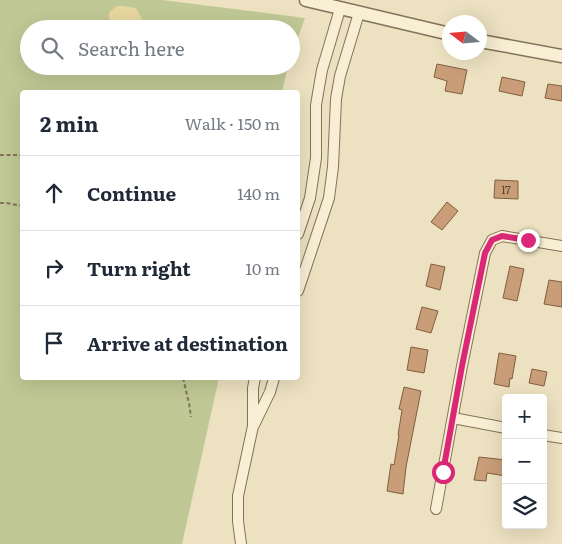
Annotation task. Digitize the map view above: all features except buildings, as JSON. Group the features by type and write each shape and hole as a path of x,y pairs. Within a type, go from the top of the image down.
{"street":[{"path":"306,0 442,32"},
{"path":"300,228 310,198 316,158 316,105 322,70 340,9"},
{"path":"300,285 329,198 333,167 336,99 340,76 359,13"},
{"path":"487,42 562,56"},
{"path":"322,70 340,76"},
{"path":"436,509 485,253 492,240 502,236 562,246"},
{"path":"241,544 238,521 238,496 253,426 255,380"},
{"path":"253,426 270,392 273,380"},
{"path":"453,418 502,427"},
{"path":"547,435 562,438"}],"path":[{"path":"0,155 20,155"},
{"path":"0,203 20,206"},
{"path":"183,380 191,417"}],"green space":[{"path":"0,0 162,0 305,18 300,32 300,20 20,20 20,75 286,75 282,90 20,90 20,380 219,380 182,544 0,544"}],"sand":[{"path":"117,6 136,8 142,20 110,20 109,14"}],"route":[{"path":"443,472 485,253 492,240 502,236 528,240"}]}
